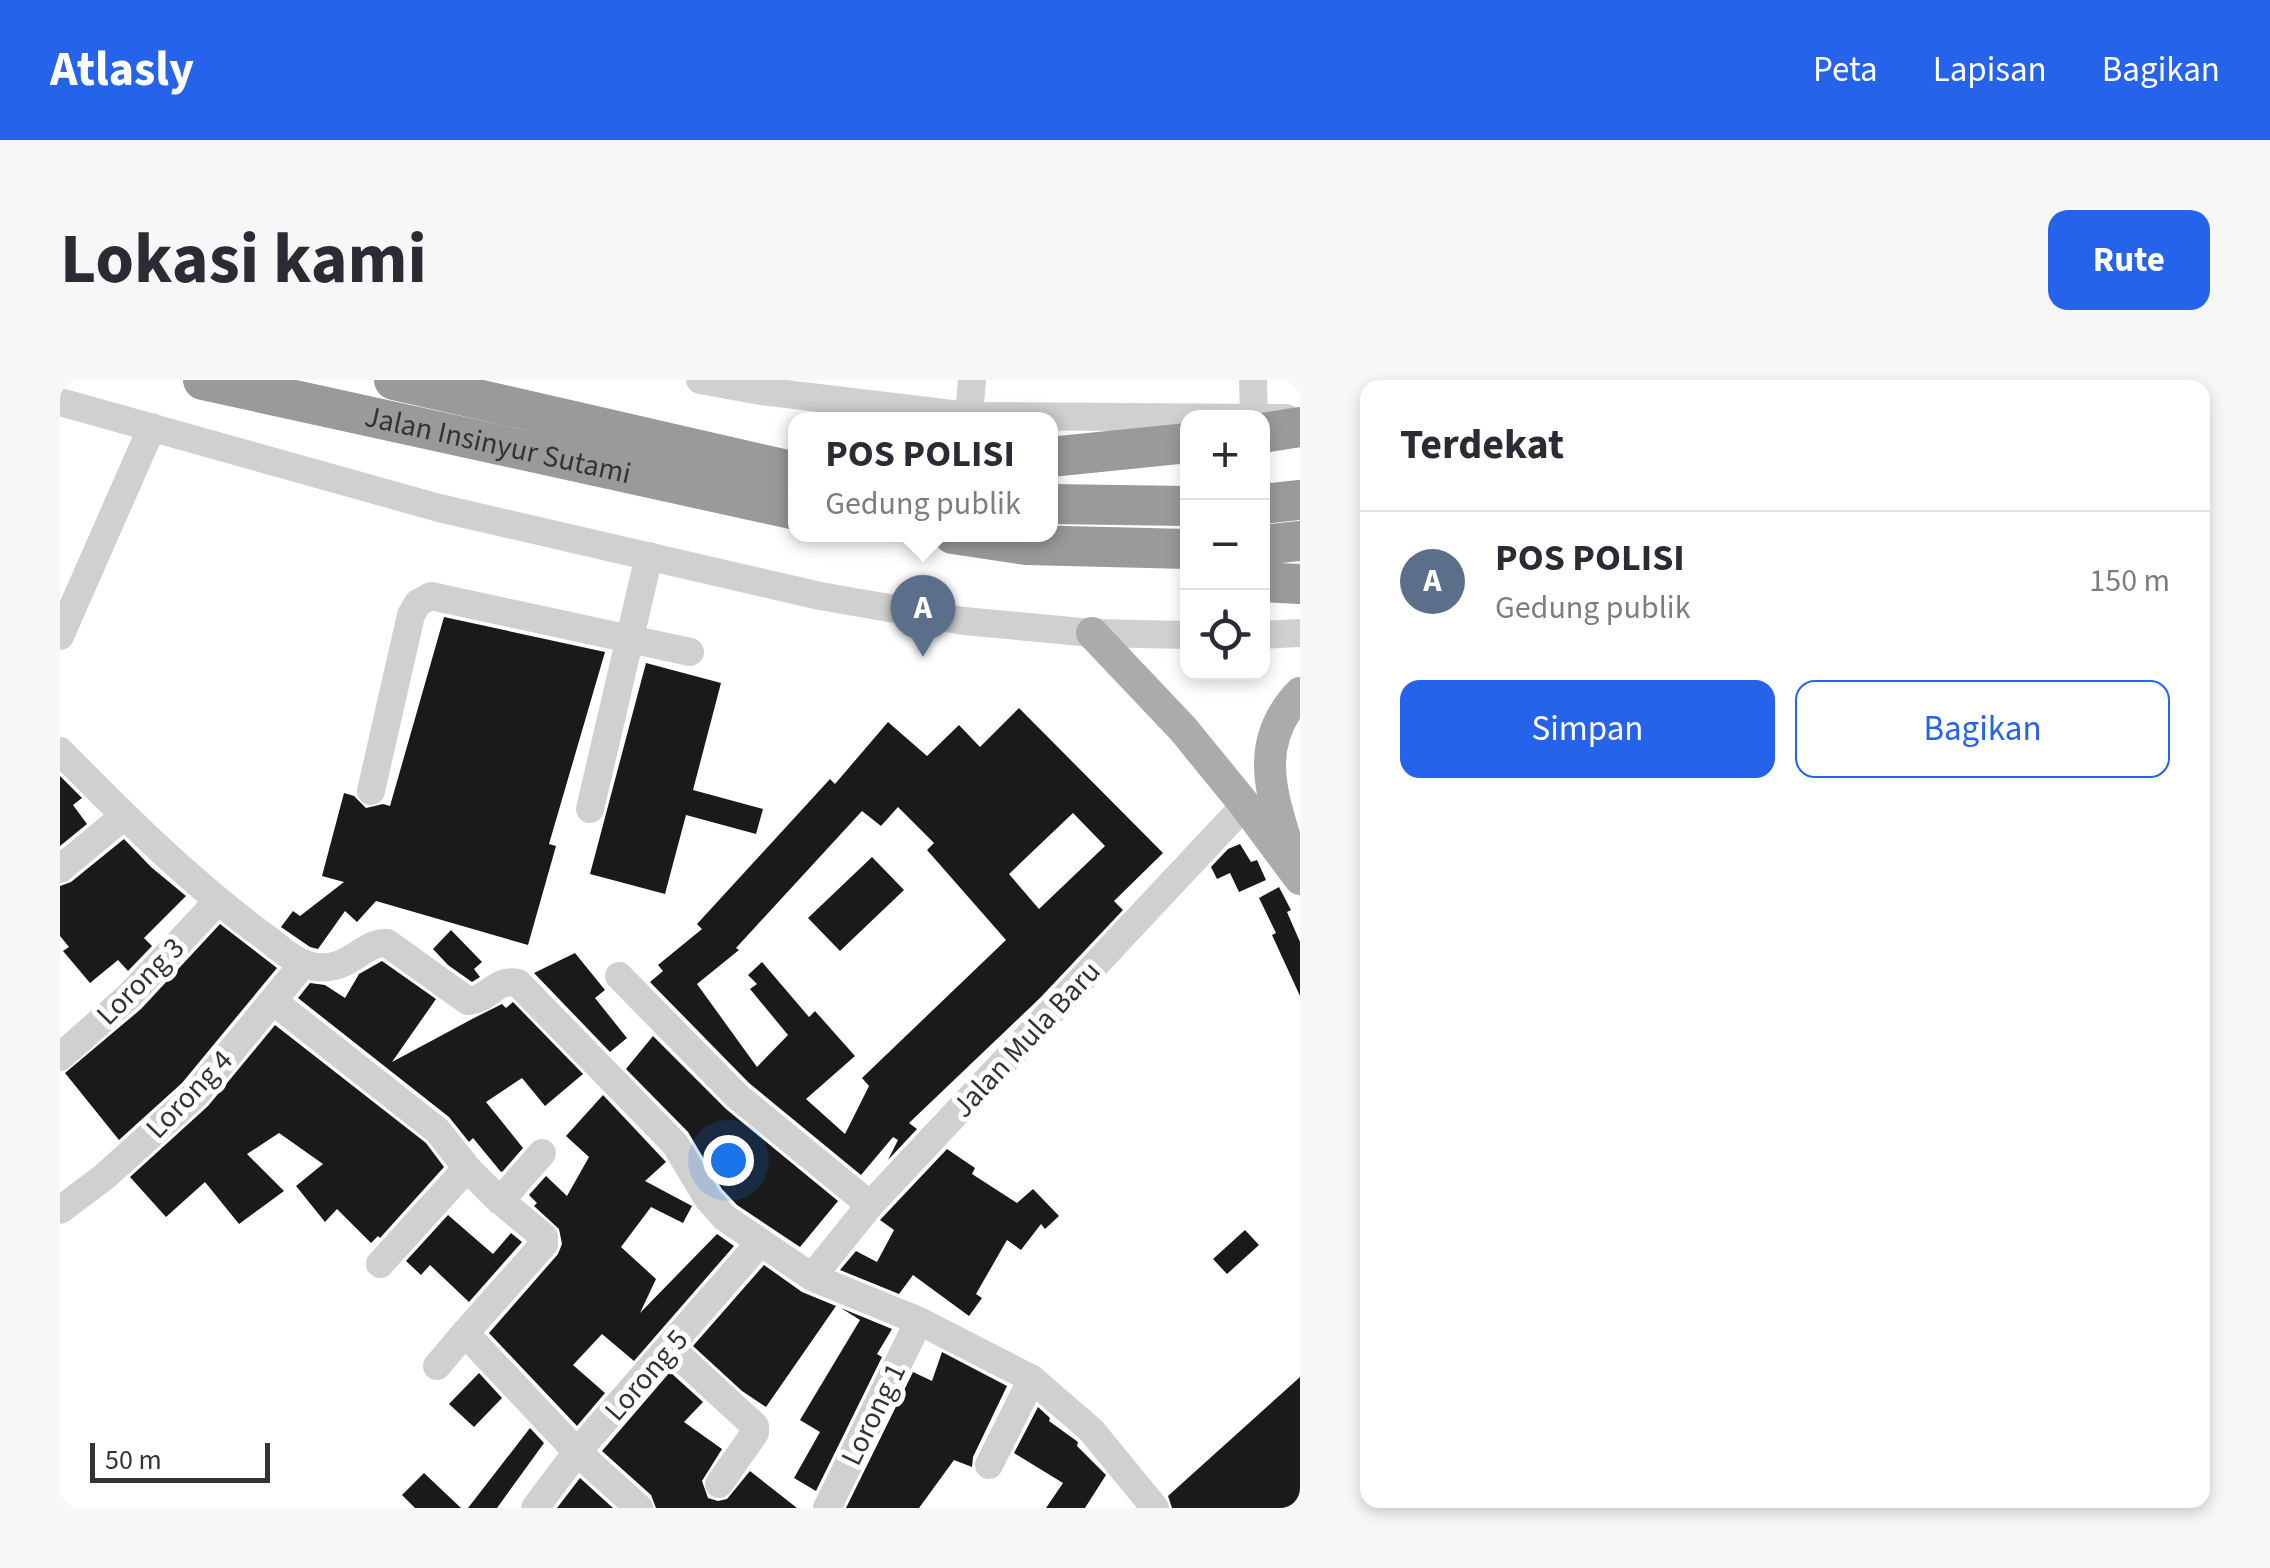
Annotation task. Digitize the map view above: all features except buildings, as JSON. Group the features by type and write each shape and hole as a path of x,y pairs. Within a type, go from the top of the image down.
{"highway":[{"name":"Jalan Insinyur Sutami","path":"203,380 788,508"},
{"name":"Jalan Insinyur Sutami","path":"394,380 788,470"},
{"path":"589,426 788,451"},
{"path":"1270,431 1300,427"},
{"path":"1058,457 1180,444"},
{"path":"1270,503 1300,500"},
{"path":"1058,504 1180,506"},
{"path":"1270,544 1300,541"},
{"path":"1006,542 1180,573"},
{"path":"1026,545 1180,549"},
{"path":"1270,582 1300,584"}],"main road":[{"path":"1092,633 1183,729 1246,805 1295,851"},
{"path":"1295,851 1273,799 1268,769 1274,736 1288,705 1300,692"}],"street":[{"path":"700,380 936,412"},
{"path":"969,412 972,380"},
{"path":"1253,380 1254,410"},
{"path":"60,402 439,508 820,596 964,621 1092,633 1180,635"},
{"path":"1058,416 1180,416"},
{"path":"1270,417 1300,418"},
{"path":"60,636 152,427"},
{"path":"590,809 648,556"},
{"path":"371,790 411,615 418,603 432,596 690,652"},
{"path":"1270,635 1300,633"},
{"path":"60,751 217,902 302,964 322,968 349,963 370,946 386,943 468,1001 478,1000 501,983 518,983 676,1144 724,1218 812,1277 919,1321 1032,1379 1091,1430 1155,1508"},
{"name":"Jalan Mula Baru","path":"812,1277 870,1205 1246,805"},
{"path":"60,869 124,816"},
{"name":"Lorong 3","path":"60,1057 128,996 217,902"},
{"name":"Lorong 4","path":"60,1210 195,1096 302,964"},
{"path":"619,976 737,1096 870,1205"},
{"path":"273,1001 438,1130 467,1168 546,1240 437,1366"},
{"path":"500,1201 542,1153"},
{"path":"380,1264 467,1168"},
{"name":"Lorong 5","path":"535,1508 577,1452 759,1244"},
{"name":"Lorong 1","path":"827,1508 919,1321"},
{"path":"464,1333 577,1452 639,1508"},
{"path":"670,1348 754,1426 755,1433 719,1484"},
{"path":"990,1465 1032,1379"}],"place":[{"name":"POS POLISI","path":"923,657"}]}
